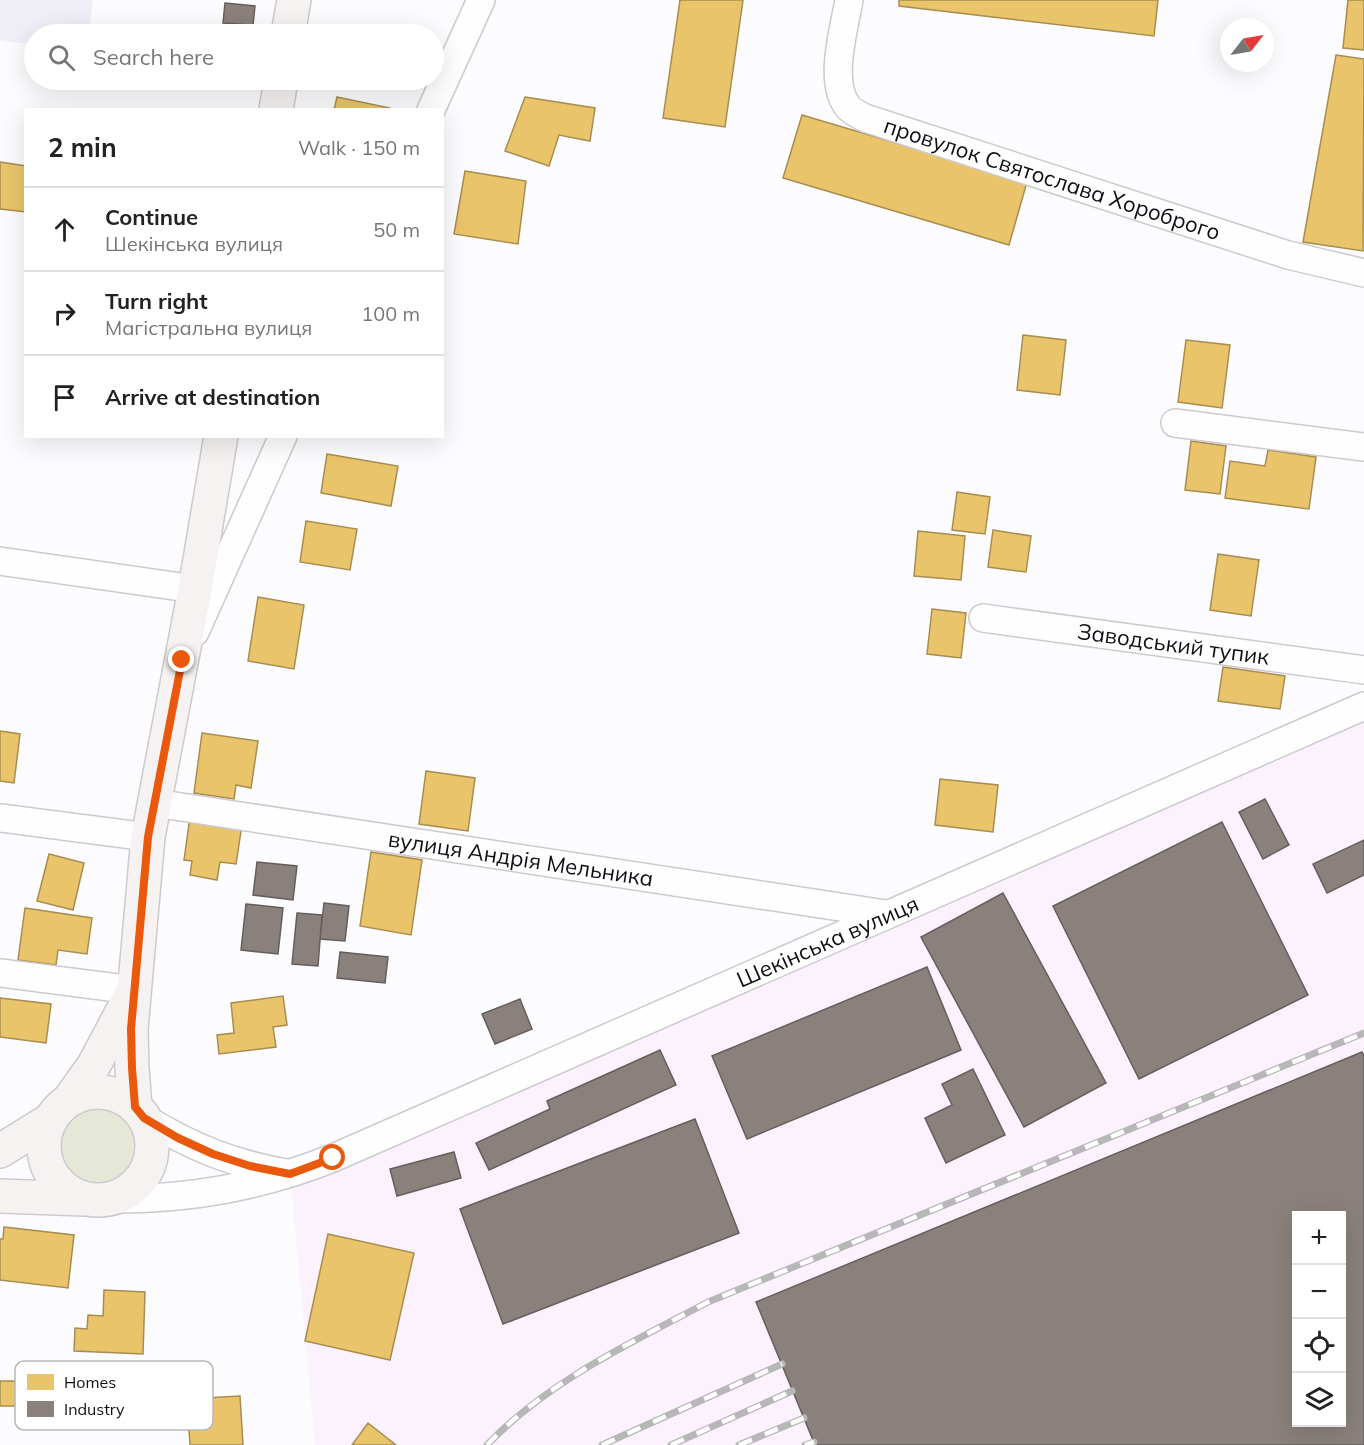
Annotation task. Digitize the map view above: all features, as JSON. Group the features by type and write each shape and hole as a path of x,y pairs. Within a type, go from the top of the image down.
{"main road":[{"path":"290,24 294,0"},
{"path":"276,108 279,90"},
{"path":"133,990 94,1065 45,1133 43,1147 45,1161 51,1174 66,1190 99,1199 126,1193 146,1172 151,1159 150,1131 140,1112 132,1068 133,990 148,837 195,589 221,438"},
{"path":"0,1151 15,1143 82,1094 111,1093 124,1098 140,1112"},
{"name":"Шекінська вулиця","path":"0,1196 99,1199"}],"street":[{"path":"444,81 481,0"},
{"name":"провулок Святослава Хороброго","path":"849,0 838,69 841,90 849,108 864,118 1288,255 1364,273"},
{"path":"432,108 440,90"},
{"path":"1174,423 1364,447"},
{"path":"182,660 282,438"},
{"path":"0,561 195,589"},
{"name":"Заводський тупик","path":"983,618 1364,670"},
{"name":"Шекінська вулиця","path":"99,1199 157,1199 246,1186 290,1174 344,1153 1364,706"},
{"name":"вулиця Андрія Мельника","path":"155,803 887,914"},
{"path":"0,818 148,837"},
{"path":"0,973 133,990"},
{"path":"140,1112 178,1138 213,1154 250,1166 290,1174"}],"shaded area":[{"path":"0,0 93,0 90,24 24,24 24,44 0,40"},
{"path":"1364,706 1364,1445 315,1445 290,1174"}],"green space":[{"path":"97,1108 111,1111 124,1119 132,1132 135,1146 132,1160 124,1173 111,1181 97,1184 83,1181 70,1173 62,1160 59,1146 62,1132 70,1119 83,1111"}],"building: Homes":[{"path":"680,0 743,0 725,127 663,118"},
{"path":"899,0 1158,0 1154,36 899,6"},
{"path":"1348,0 1364,0 1364,50 1343,48"},
{"path":"1336,55 1364,59 1363,251 1303,242"},
{"path":"337,97 390,108 334,108"},
{"path":"525,97 595,108 590,141 559,135 549,166 505,151"},
{"path":"802,115 1027,182 1009,245 783,178"},
{"path":"0,162 24,166 24,212 0,209"},
{"path":"465,171 526,181 518,244 454,234"},
{"path":"1023,335 1066,340 1060,395 1017,390"},
{"path":"1186,340 1230,345 1222,408 1178,402"},
{"path":"1191,441 1226,446 1220,494 1185,490"},
{"path":"1268,450 1316,457 1309,509 1225,498 1230,461 1265,466"},
{"path":"327,454 398,466 391,506 321,493"},
{"path":"957,492 990,497 985,534 952,530"},
{"path":"306,521 357,529 350,570 300,562"},
{"path":"993,530 1031,536 1026,572 988,567"},
{"path":"918,531 965,536 961,580 914,576"},
{"path":"1218,554 1259,560 1251,616 1210,610"},
{"path":"258,597 304,605 294,669 248,661"},
{"path":"932,609 966,613 961,658 927,654"},
{"path":"1223,667 1285,676 1280,709 1218,701"},
{"path":"0,731 20,734 14,783 0,781"},
{"path":"202,733 258,741 251,788 236,785 234,799 194,793"},
{"path":"426,771 475,778 468,831 419,824"},
{"path":"940,779 998,785 993,832 935,825"},
{"path":"190,817 242,825 236,864 220,862 217,880 190,875 192,861 184,860"},
{"path":"371,852 422,860 411,935 360,926"},
{"path":"49,854 84,863 73,910 37,901"},
{"path":"25,908 92,918 87,954 58,950 56,965 18,960"},
{"path":"283,996 287,1025 273,1027 276,1047 219,1054 217,1035 234,1033 231,1003"},
{"path":"0,998 51,1004 46,1043 0,1037"},
{"path":"4,1227 74,1235 68,1288 0,1280 0,1239 3,1239"},
{"path":"328,1234 414,1253 390,1360 305,1341"},
{"path":"104,1290 145,1292 143,1354 74,1351 75,1328 87,1329 88,1315 103,1316"},
{"path":"0,1381 15,1381 15,1406 0,1406"},
{"path":"240,1396 243,1445 190,1445 189,1430 213,1430 213,1398"},
{"path":"368,1423 396,1445 352,1445"}],"building: Industry":[{"path":"225,3 255,6 253,24 223,23"},
{"path":"1265,799 1289,845 1263,859 1239,812"},
{"path":"1222,822 1308,995 1139,1079 1053,906"},
{"path":"1364,840 1364,875 1327,893 1313,864"},
{"path":"257,862 297,866 293,900 253,895"},
{"path":"1003,893 1106,1083 1024,1127 921,937"},
{"path":"324,903 349,906 345,941 320,939"},
{"path":"246,904 283,908 278,954 241,950"},
{"path":"297,913 322,915 318,966 292,964"},
{"path":"340,952 388,957 385,983 337,978"},
{"path":"927,967 961,1050 747,1139 712,1056"},
{"path":"520,999 532,1029 495,1044 482,1014"},
{"path":"660,1050 676,1085 489,1170 476,1143 550,1109 547,1101"},
{"path":"1362,1052 1364,1056 1364,1445 815,1445 756,1302"},
{"path":"973,1069 1005,1135 946,1163 925,1118 952,1105 942,1084"},
{"path":"695,1119 739,1233 503,1324 460,1209"},
{"path":"454,1152 461,1178 397,1196 390,1169"}],"railway":[{"path":"487,1445 536,1401 563,1382 620,1348 708,1302 1364,1033"},
{"path":"602,1445 782,1364"},
{"path":"671,1445 792,1391"},
{"path":"739,1445 804,1418"},
{"path":"805,1445 814,1442"}],"route":[{"path":"182,660 148,837 131,1029 135,1107 144,1118 178,1138 213,1154 250,1166 290,1174 333,1158"}]}
